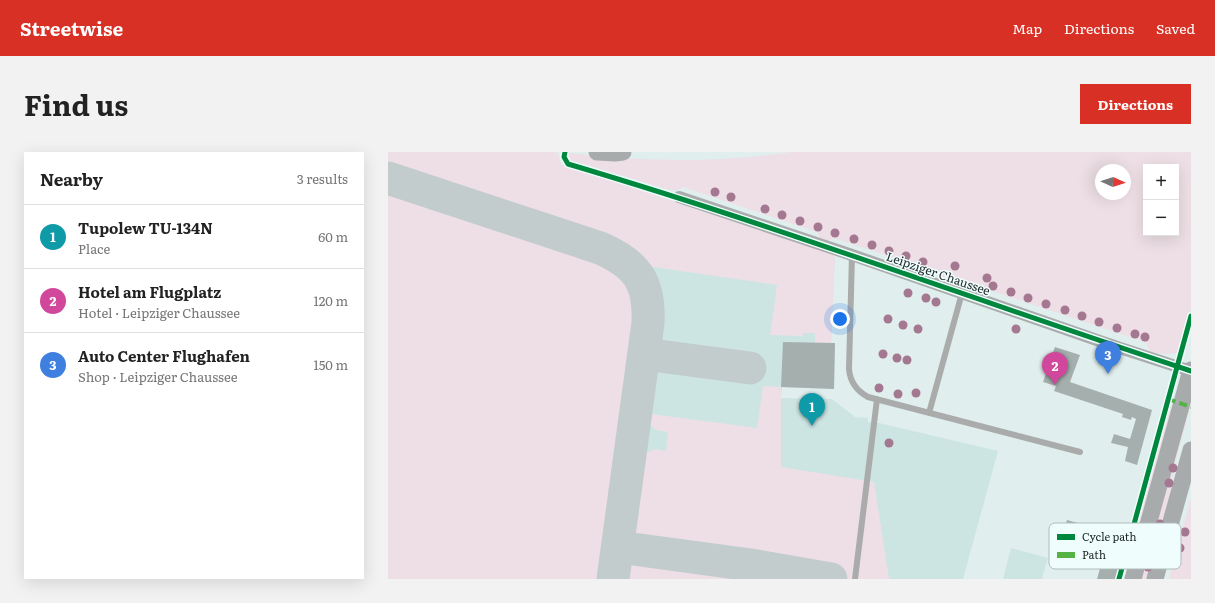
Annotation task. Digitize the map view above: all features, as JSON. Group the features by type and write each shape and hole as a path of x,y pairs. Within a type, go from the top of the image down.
{"main road":[{"path":"596,152 623,152"},
{"path":"1149,523 1191,371"},
{"path":"1171,523 1191,450"},
{"path":"1133,579 1136,569"},
{"path":"1156,579 1159,569"}],"street":[{"name":"Leipziger Chaussee","path":"679,197 1191,371"}],"lane":[{"path":"852,255 849,372 852,382 858,390 865,395 877,399 1080,452"},
{"path":"929,413 962,293"},
{"path":"855,579 877,399"}],"shaded area":[{"path":"388,152 835,255 831,343 835,343 834,389 782,387 781,398 832,399 855,417 868,418 868,422 879,423 998,451 963,579 388,579"},
{"path":"388,152 558,153 561,164 835,255 831,343 815,343 815,333 803,333 803,336 770,335 777,285 646,266 636,253 618,240 388,162"},
{"path":"791,152 1191,152 1191,308 1179,353 1165,354 1151,352 1145,342 992,291 987,294 978,291 975,286 958,280 951,282 943,280 940,273 834,238 828,241 820,238 817,232 683,187 676,191 570,160 569,153 653,160 708,160"},
{"path":"388,193 592,260 613,271 621,278 631,293 634,326 599,579 388,579"},
{"path":"763,386 781,387 781,467 874,482 889,579 628,579 644,452 649,452 655,449 666,451 668,432 656,430 650,425 651,414 757,428"},
{"path":"1172,405 1174,406 1142,523 1137,523 1169,407"},
{"path":"1187,410 1189,411 1175,464 1164,523 1156,523"},
{"path":"1191,498 1191,579 1169,579 1172,569 1181,569 1181,535"},
{"path":"1011,548 1048,558 1042,578 1044,579 1003,579"},
{"path":"1143,569 1152,569 1149,579 1140,579"}],"building":[{"path":"783,342 835,343 834,389 781,387"},
{"path":"1055,347 1080,355 1070,382 1152,410 1137,465 1125,461 1128,447 1111,443 1114,434 1130,439 1136,419 1132,417 1131,420 1122,417 1123,414 1054,391 1056,386 1043,382 1049,365 1060,369 1063,362 1051,358"},
{"path":"1067,520 1078,523 1066,523"},
{"path":"1100,569 1120,569 1117,579 1097,579"}],"taxiway":[{"path":"388,178 600,248 623,261 639,276 647,296 648,323 613,579"},
{"path":"644,354 750,368"},
{"path":"618,547 751,565 831,579"}],"marked path":[{"path":"1168,399 1191,407"}],"cycle path":[{"path":"565,152 564,157 568,164 725,213 1191,371"},
{"path":"1134,523 1191,316"},
{"path":"1119,579 1122,569"}],"place":[{"name":"Auto Center Flughafen","path":"1108,374"},
{"name":"Hotel am Flugplatz","path":"1055,385"},
{"name":"Tupolew TU-134N","path":"812,426"}]}
